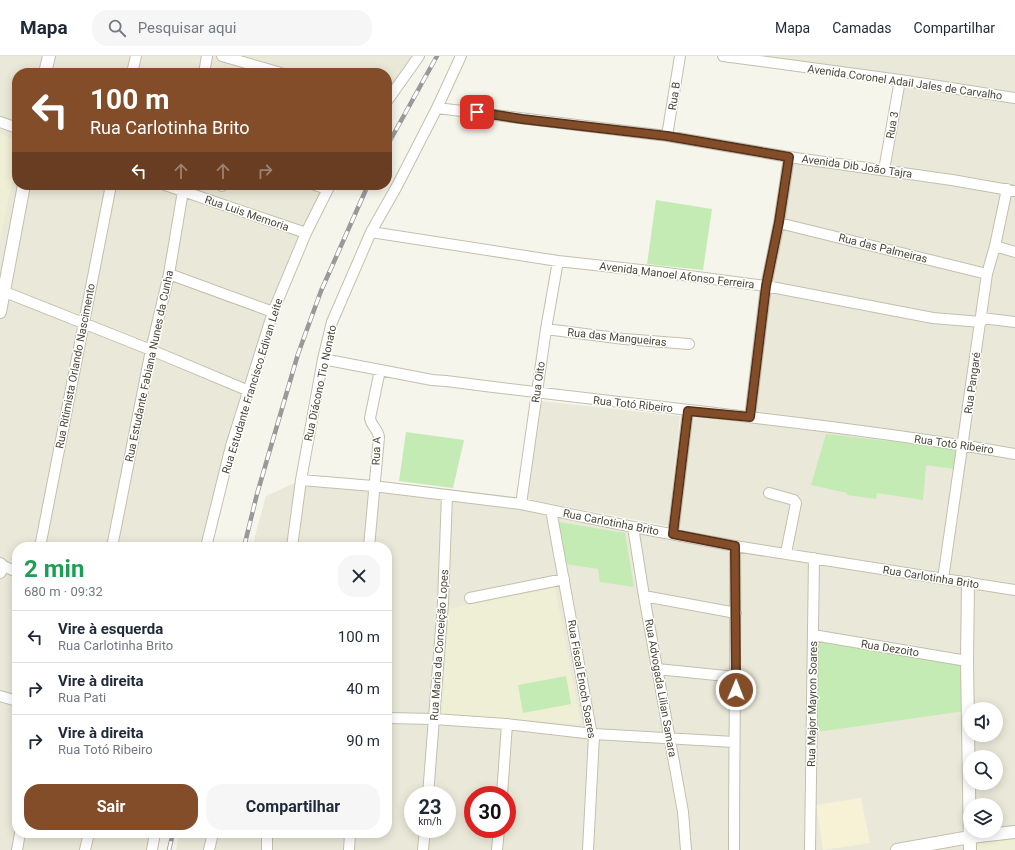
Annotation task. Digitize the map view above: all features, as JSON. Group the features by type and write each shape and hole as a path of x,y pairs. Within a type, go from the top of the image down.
{"street":[{"path":"46,68 48,56"},
{"path":"133,68 136,56"},
{"path":"205,68 207,56"},
{"path":"222,56 264,68"},
{"path":"392,94 419,56"},
{"name":"Rua Diácono Tio Nonato","path":"293,542 301,480 323,359 332,322 371,232 397,186 437,108 461,56"},
{"name":"Rua B","path":"667,136 680,56"},
{"name":"Avenida Coronel Adail Jales de Carvalho","path":"723,56 900,80 1015,98"},
{"name":"Rua 3","path":"884,170 900,80"},
{"name":"Avenida Dib João Tajra","path":"437,108 667,136 789,157 952,180 1011,190"},
{"path":"0,122 12,126"},
{"path":"750,417 766,286 779,222 789,157"},
{"path":"0,312 2,291 23,190"},
{"name":"Rua Ritimista Orlando Nascimento","path":"41,542 110,190"},
{"name":"Rua Estudante Fabiana Nunes da Cunha","path":"113,542 151,350 169,274 184,190"},
{"name":"Rua Luis Memoria","path":"189,190 306,233"},
{"name":"Rua Estudante Francisco Edivan Leite","path":"207,542 231,446 273,312 306,233 328,190"},
{"name":"Rua Pangaré","path":"943,578 987,274 1011,190"},
{"name":"Rua das Palmeiras","path":"779,222 987,274"},
{"name":"Avenida Manoel Afonso Ferreira","path":"371,232 558,261 766,286 917,315 951,320 1015,322"},
{"path":"995,246 1015,252"},
{"name":"Rua Oito","path":"521,504 546,329 558,261"},
{"path":"169,274 273,312"},
{"path":"2,291 151,350 249,391"},
{"name":"Rua das Mangueiras","path":"546,329 624,339 689,344"},
{"name":"Rua Totó Ribeiro","path":"323,359 432,380 688,411 750,417 963,445 1015,454"},
{"name":"Rua A","path":"369,542 373,486 379,435 372,426 370,418 380,370"},
{"path":"673,534 688,411"},
{"name":"Rua Carlotinha Brito","path":"301,480 373,486 521,504 735,546 1015,590"},
{"path":"769,493 794,500 796,502 786,554"},
{"name":"Rua Maria da Conceição Lopes","path":"429,786 443,603 447,495"},
{"name":"Rua Fiscal Enoch Soares","path":"551,510 591,730 593,734 588,850"},
{"name":"Rua Advogada Lilian Samara","path":"633,527 683,812 686,850"},
{"path":"734,850 734,742 736,677 735,546"},
{"name":"Rua Major Mayron Soares","path":"810,850 814,558"},
{"path":"0,567 12,571"},
{"path":"470,598 564,580"},
{"path":"968,583 967,661 969,798"},
{"path":"644,596 736,614"},
{"name":"Rua Dezoito","path":"813,635 967,661"},
{"path":"657,669 736,677"},
{"path":"0,696 12,700"},
{"path":"392,718 434,719 507,724 593,734 734,742"},
{"path":"503,786 507,724"},
{"path":"1003,834 1015,832"},
{"path":"16,850 19,838"},
{"path":"86,850 88,838"},
{"path":"152,850 154,838"},
{"path":"209,850 211,838"},
{"path":"267,838 267,850"},
{"path":"349,850 350,838"},
{"path":"423,850 424,838"},
{"path":"497,850 498,838"},
{"path":"897,850 970,838 970,850"}],"shaded area":[{"path":"0,56 419,56 392,94 392,68 12,68 12,190 328,190 273,312 207,542 12,542 12,838 154,838 152,850 0,850"},
{"path":"723,56 1015,56 1015,850 176,850 179,838 392,838 392,542 253,542 266,496 301,480 447,495 673,534 688,411 750,417 789,157 884,170 900,80"},
{"path":"0,134 12,138 12,183 0,240"},
{"path":"541,401 680,416 668,526 526,499"},
{"path":"555,588 581,724 442,714 448,609"},
{"path":"861,798 870,843 823,850 816,805"},
{"path":"1015,840 1015,850 975,850 974,844"}],"green space":[{"path":"656,200 712,209 703,270 647,264"},
{"path":"406,432 464,440 453,488 399,481"},
{"path":"826,434 957,449 954,469 926,465 923,500 877,493 876,499 847,495 847,493 811,485"},
{"path":"559,522 625,533 634,587 600,582 598,569 566,564"},
{"path":"818,641 964,666 965,702 963,702 963,711 817,732"},
{"path":"566,676 571,704 523,713 518,685"}],"railway":[{"path":"392,137 437,56"},
{"path":"245,542 257,494 298,354 321,291 366,190"},
{"path":"169,850 172,838"}],"route":[{"path":"477,112 522,119 667,136 789,157 779,222 766,286 750,417 688,411 673,534 735,546 736,690"}]}
